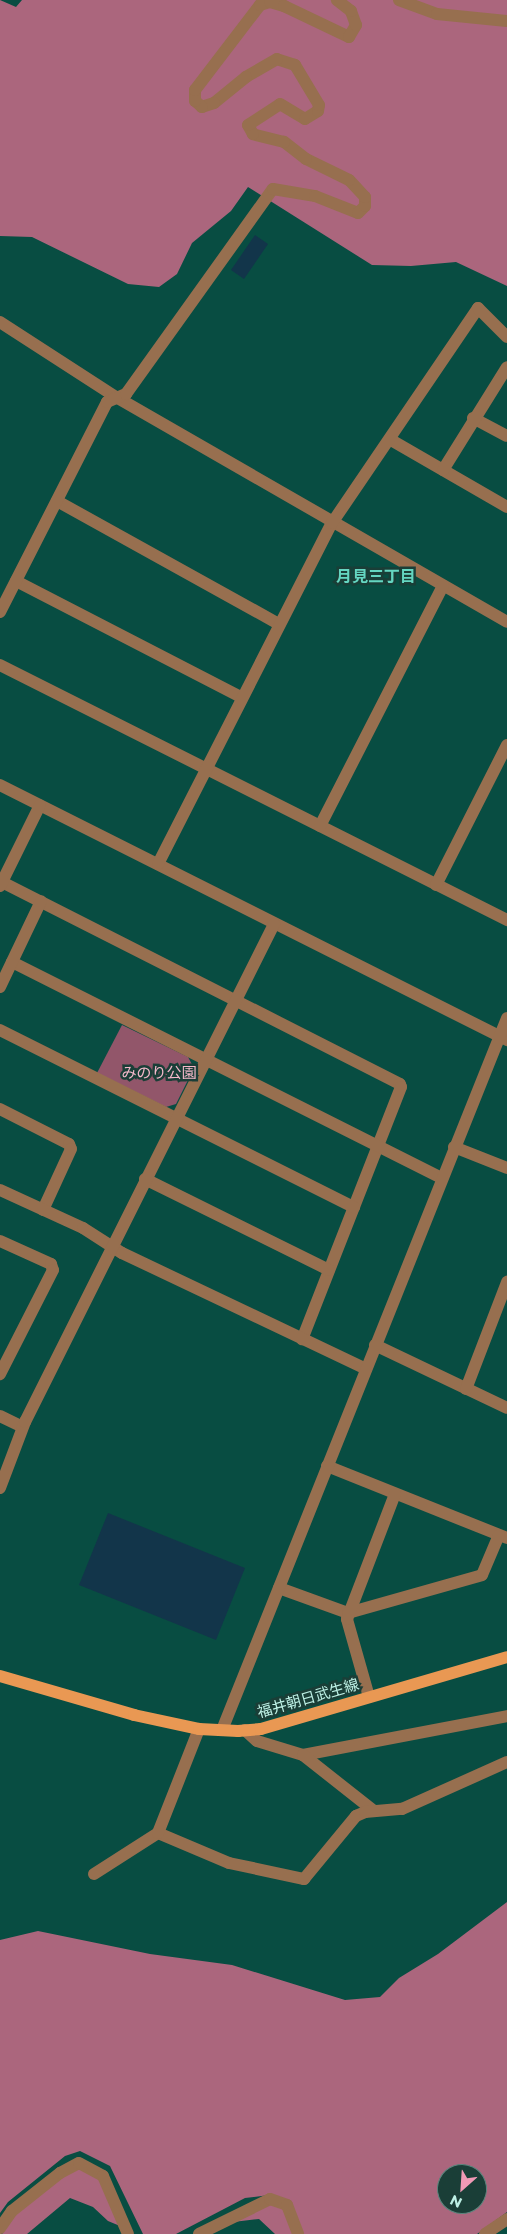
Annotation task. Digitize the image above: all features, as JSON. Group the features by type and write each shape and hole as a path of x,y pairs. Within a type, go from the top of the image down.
{"main road":[{"name":"福井朝日武生線","path":"0,1676 134,1715 199,1728 245,1730 261,1729 507,1657"}],"street":[{"path":"0,612 107,402 126,394 273,189 315,196 358,213 366,206 365,197 348,180 306,159 284,142 253,134 248,125 280,104 305,118 318,111 319,105 295,65 277,59 246,77 214,103 202,107 195,101 195,90 260,5 270,2 284,6 349,37 356,25 351,12 337,0"},
{"path":"399,0 437,14 507,21"},
{"path":"158,864 205,768 332,523 391,440 478,308 507,337"},
{"path":"0,322 116,397 442,586 506,619"},
{"path":"443,470 473,418 507,367"},
{"path":"473,418 507,436"},
{"path":"391,440 507,507"},
{"path":"57,501 279,624"},
{"path":"16,581 242,697"},
{"path":"320,826 442,586"},
{"path":"0,665 507,920"},
{"path":"436,885 507,745"},
{"path":"2,790 40,805 503,1038"},
{"path":"40,805 1,884 41,901 400,1084 401,1088 302,1338"},
{"path":"0,987 41,901"},
{"path":"0,1488 23,1427 113,1248 145,1179 274,924"},
{"path":"12,962 441,1178"},
{"path":"222,1730 441,1178 503,1038 507,1018"},
{"path":"0,1030 354,1207"},
{"path":"0,1109 69,1144 71,1150 43,1210"},
{"path":"454,1147 507,1168"},
{"path":"145,1179 329,1270"},
{"path":"0,1190 83,1228 113,1248 366,1369"},
{"path":"0,1240 51,1264 53,1270 0,1374"},
{"path":"466,1389 507,1282"},
{"path":"375,1345 507,1408"},
{"path":"0,1416 23,1427"},
{"path":"279,1588 348,1613 482,1575 503,1536 327,1466"},
{"path":"369,1697 347,1619 395,1494"},
{"path":"302,1755 507,1716"},
{"path":"94,1874 158,1834 199,1728"},
{"path":"245,1730 257,1741 302,1755 374,1811"},
{"path":"158,1834 229,1863 304,1878 347,1824 356,1816 374,1811 402,1809 507,1762"},
{"path":"0,2228 12,2211 60,2173 79,2163 103,2176 128,2234"},
{"path":"199,2234 270,2199 287,2206 298,2234"},
{"path":"485,2234 507,2219"}],"green space":[{"name":"みのり公園","path":"122,1025 188,1057 194,1068 176,1104 166,1107 97,1073"}],"shaded area":[{"path":"0,0 16,7 22,0 507,0 507,286 456,262 411,266 372,265 248,187 231,211 192,243 177,274 159,287 128,284 32,237 0,236"},
{"path":"507,1902 507,2212 477,2234 303,2234 269,2195 245,2198 176,2234 143,2234 110,2166 80,2151 65,2156 8,2202 0,2213 0,1940 38,1931 150,1954 232,1965 345,2000 380,1997 399,1978 438,1954"},
{"path":"75,2167 100,2179 120,2226 108,2221 93,2207 70,2198 27,2234 2,2234 16,2214"},
{"path":"268,2204 283,2207 294,2234 275,2234 259,2219 233,2222"}],"water":[{"path":"255,235 268,244 244,279 231,270"},
{"path":"108,1513 245,1568 216,1640 79,1585"}],"district":[{"name":"月見三丁目","path":"376,577"}]}
